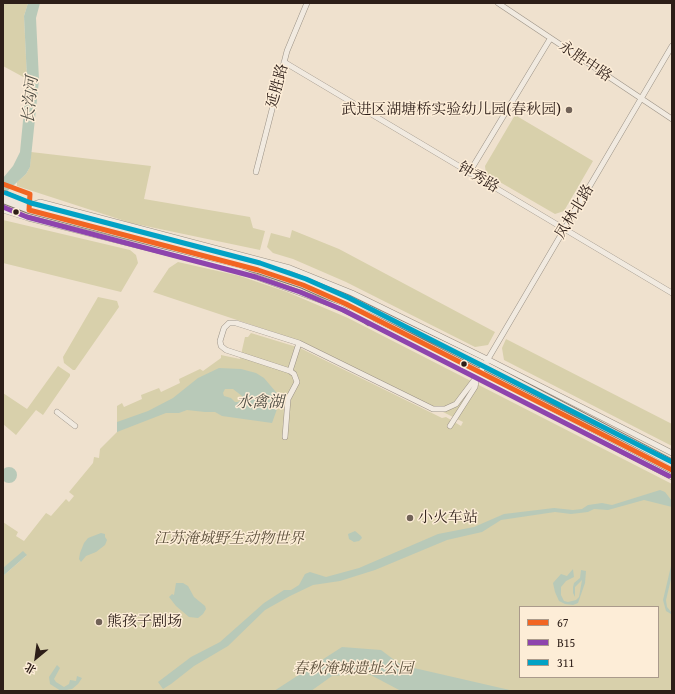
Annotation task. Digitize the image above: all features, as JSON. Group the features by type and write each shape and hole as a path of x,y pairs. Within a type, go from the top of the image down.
{"main road":[{"path":"5,198 29,208 258,270 303,285 344,303 479,374 672,470"},
{"path":"29,208 258,265 303,280 347,298 486,361 672,463"},
{"path":"344,303 369,322"}],"street":[{"name":"延胜路","path":"256,172 284,62 307,3"},
{"name":"永胜中路","path":"498,3 672,120"},
{"path":"469,173 550,38"},
{"name":"凤林北路","path":"479,374 642,100 672,46"},
{"name":"钟秀路","path":"284,62 672,294"},
{"path":"3,210 28,218 240,271 331,304 479,374 672,477"},
{"path":"285,437 288,399 297,382 294,374 290,371 226,350 221,346 220,341 224,328 229,323 236,323 299,343 433,409 445,409 456,404 479,374"},
{"path":"290,371 299,343"},
{"path":"486,361 672,453"},
{"path":"450,426 461,412 475,387 479,374"},
{"path":"57,412 75,426"}],"green space":[{"path":"3,3 28,3 24,16 27,79 3,66"},
{"path":"515,115 593,161 564,211 555,214 486,174 485,166"},
{"path":"31,152 151,166 144,199 250,217 253,228 265,231 260,250 131,223 17,186 17,182 26,174 30,167"},
{"path":"3,220 130,250 136,255 138,263 121,292 3,263"},
{"path":"292,230 339,249 495,332 488,345 475,347 346,282 293,259 273,253 267,247 271,233 290,238"},
{"name":"江苏淹城野生动物世界","path":"178,262 240,276 287,292 348,318 672,484 672,691 3,691 3,576 27,555 3,568 3,522 18,532 16,536 24,541 46,513 51,516 66,499 69,502 74,496 69,492 93,463 94,457 99,458 100,449 117,432 117,406 122,403 124,407 142,399 141,395 159,388 161,392 180,383 179,379 200,369 203,371 221,358 221,355 240,359 245,337 248,337 251,333 300,348 442,418 446,417 461,426 463,422 303,342 153,292 169,268"},
{"path":"98,297 117,301 119,307 75,370 73,370 64,363 63,357"},
{"path":"506,339 672,424 672,446 504,360 502,348"},
{"path":"58,366 70,374 70,376 43,415 36,410 16,435 3,424 3,393 27,409"}],"water":[{"name":"长沟河","path":"28,3 40,3 36,18 39,80 30,167 26,174 3,195 3,178 13,166 20,152 27,79 24,16"},
{"name":"水禽湖","path":"219,368 241,369 256,373 264,378 281,398 272,423 222,416 215,412 187,410 179,413 166,413 117,432 117,422 148,411 173,398 198,378","holes":["225,389 233,389 242,396 242,399 238,402 224,396 223,393"]},
{"path":"9,467 16,472 17,475 12,482 9,483 2,478 1,475 6,468"},
{"path":"660,490 665,492 672,501 672,507 644,500 608,510 594,509 588,512 571,514 555,512 501,520 482,532 447,540 375,570 340,581 313,585 265,610 228,646 194,666 171,684 163,689 158,682 191,657 220,642 264,603 284,590 291,590 299,585 305,574 310,572 326,577 359,568 438,534 474,527 504,514 554,508 573,510 582,509 588,505 602,503 612,505"},
{"path":"355,531 362,538 359,541 354,542 349,539 348,534"},
{"path":"101,533 105,534 107,540 105,545 96,552 86,556 81,562 79,559 84,543 88,538"},
{"path":"23,551 27,555 3,576 3,568"},
{"path":"671,566 672,575 666,600 667,607 672,613 671,614 666,611 663,600"},
{"path":"573,569 574,577 566,581 561,587 561,595 564,601 568,602 576,600 579,597 582,580 575,587 575,597 573,593 574,583 580,578 581,570 586,571 585,583 578,603 573,605 565,604 559,601 553,583 561,574 567,576"},
{"path":"176,583 183,583 188,586 194,597 205,606 206,609 198,618 189,617 176,606 169,597 172,594 174,595"},
{"name":"春秋淹城遗址公园","path":"342,647 381,650 401,665 514,691 401,691 367,673 332,676 311,691 274,691"},
{"path":"57,665 60,668 54,679 56,682 64,687 69,684 70,680 76,681 77,676 82,678 78,684 72,689 61,691 50,684 49,677"}],"transit line":[{"name":"67","path":"3,184 30,194 29,210 258,270 303,285 346,304 672,470"},
{"name":"311","path":"6,193 31,203 260,263 306,279 349,298 672,462"},
{"name":"B15","path":"3,207 27,217 256,277 300,292 343,310 669,476"}],"place":[{"name":"武进区湖塘桥实验幼儿园(春秋园)","path":"569,110"},
{"name":"小火车站","path":"410,518"},
{"name":"熊孩子剧场","path":"99,622"}]}
